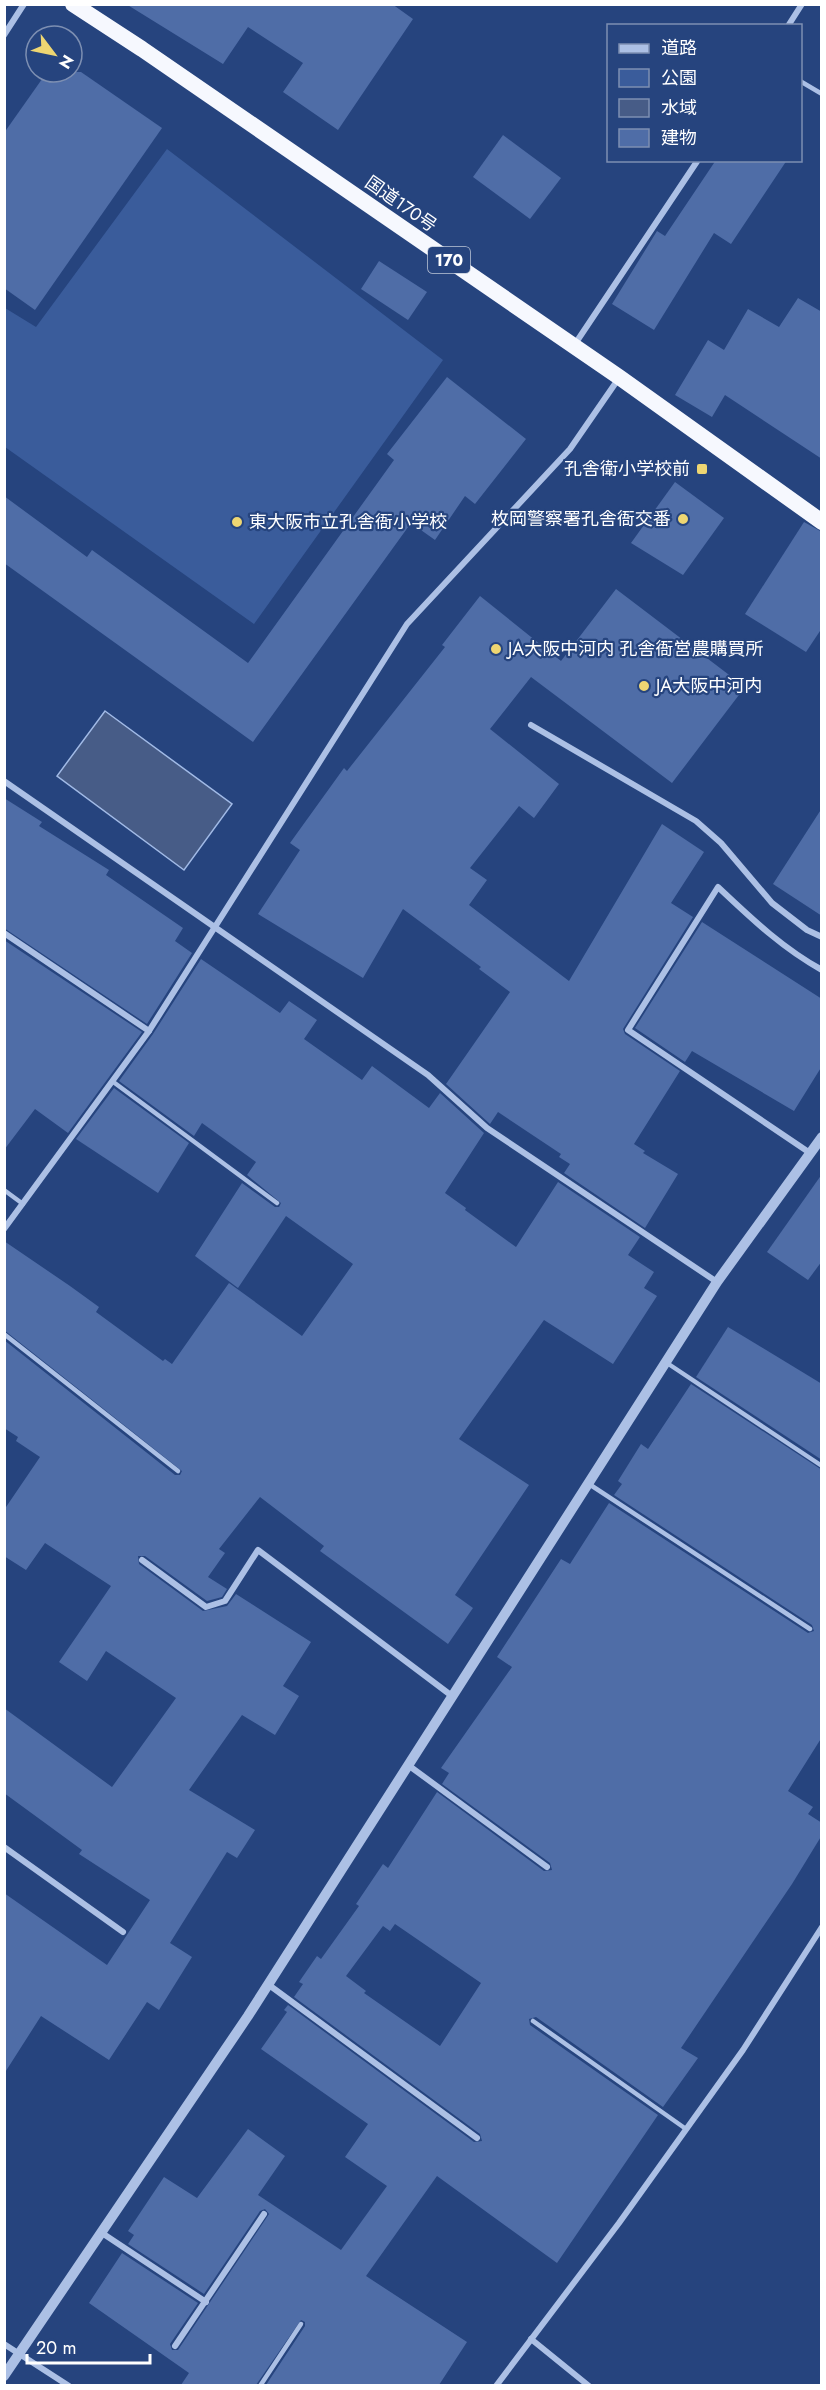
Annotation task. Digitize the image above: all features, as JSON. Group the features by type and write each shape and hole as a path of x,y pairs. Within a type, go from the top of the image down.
{"highway":[{"name":"国道170号","path":"73,4 619,377 822,522"}],"street":[{"path":"4,35 24,4"},
{"path":"789,24 802,4"},
{"path":"574,346 697,162"},
{"path":"4,1229 149,1031 217,928 407,624 570,449 619,377"},
{"path":"531,725 696,820 721,843 772,903 807,930 822,937"},
{"path":"4,781 428,1075 487,1128 717,1282"},
{"path":"810,1153 628,1030 718,887 758,925 795,955 822,969"},
{"path":"4,933 149,1031"},
{"path":"4,2376 268,1985 717,1282 822,1137"},
{"path":"142,1560 206,1606 225,1601 258,1550 452,1696"},
{"path":"408,1766 547,1867"},
{"path":"4,1847 123,1932"},
{"path":"496,2385 743,2050 822,1927"},
{"path":"268,1985 477,2138"},
{"path":"176,2346 264,2214"},
{"path":"102,2233 206,2302"},
{"path":"531,2339 590,2385"},
{"path":"4,2344 69,2385"}],"lane":[{"path":"802,82 822,94"},
{"path":"112,1081 277,1203"},
{"path":"4,1190 23,1204"},
{"path":"4,1334 178,1471"},
{"path":"665,1362 822,1466"},
{"path":"588,1484 810,1629"},
{"path":"533,2021 686,2128"},
{"path":"260,2385 302,2324"}],"green space":[{"path":"167,149 443,360 254,624 5,447 5,308 36,327"}],"water":[{"path":"105,711 232,804 184,870 57,776"}],"building":[{"path":"126,4 392,4 413,19 338,130 283,92 303,63 248,27 223,64"},
{"path":"84,74 162,128 35,310 4,288 4,133 39,84 84,84"},
{"path":"503,135 561,178 530,219 473,177"},
{"path":"715,162 786,162 731,244 714,233 654,330 612,304 657,231 665,236"},
{"path":"379,261 427,292 408,320 361,289"},
{"path":"798,298 822,312 822,459 725,395 712,417 675,395 708,340 724,350 748,309 779,327"},
{"path":"447,377 526,439 475,504 465,496 435,540 411,523 253,742 4,563 4,496 87,557 92,550 248,663 394,460 387,454"},
{"path":"675,482 724,518 683,575 631,543"},
{"path":"804,522 822,532 822,628 806,652 745,614"},
{"path":"616,589 745,687 672,783 531,677 490,729 559,784 534,818 519,806 470,868 487,880 469,905 569,981 662,824 704,852 671,903 693,917 623,1029 625,1034 680,1071 634,1144 645,1151 643,1153 678,1174 645,1228 564,1173 570,1164 559,1157 561,1154 498,1112 490,1124 446,1084 510,992 479,969 481,967 403,909 363,978 258,914 300,850 290,843 344,768 347,771 445,647 442,645 480,596 561,661"},
{"path":"4,798 42,822 39,826 109,870 106,875 183,928 175,941 192,953 147,1024 4,928"},
{"path":"822,808 822,916 773,884"},
{"path":"702,922 822,999 822,1066 794,1111 692,1051 685,1062 635,1028"},
{"path":"4,940 142,1032 68,1133 35,1109 4,1150"},
{"path":"201,959 280,1013 289,1001 317,1020 304,1039 362,1080 372,1066 429,1108 440,1093 484,1133 445,1193 466,1208 465,1210 516,1247 558,1182 640,1237 628,1255 654,1272 644,1288 657,1296 613,1364 544,1320 459,1439 529,1485 455,1595 473,1608 448,1644 320,1551 324,1546 260,1497 219,1549 225,1553 208,1577 227,1589 222,1597 207,1601 145,1556 138,1556 139,1564 203,1611 227,1606 236,1594 311,1642 283,1686 299,1696 275,1735 242,1715 189,1790 255,1830 237,1858 227,1852 170,1943 192,1957 159,2010 147,2002 109,2060 41,2016 4,2074 4,1893 107,1965 150,1900 79,1854 82,1850 4,1793 4,1708 112,1787 176,1698 106,1651 87,1681 59,1662 111,1586 45,1543 26,1570 4,1556 4,1510 40,1457 16,1441 18,1437 4,1428 4,1340 175,1475 180,1475 182,1471 4,1330 4,1241 99,1307 96,1312 163,1361 165,1359 172,1364 229,1283 302,1336 353,1264 286,1216 238,1288 195,1256 242,1183 275,1207 279,1207 281,1203 247,1175 256,1162 202,1123 194,1136 119,1081 153,1034"},
{"path":"114,1088 189,1143 158,1193 76,1139"},
{"path":"822,1174 822,1261 808,1280 767,1252"},
{"path":"728,1327 822,1384 822,1460 696,1377"},
{"path":"691,1384 822,1470 822,1737 788,1791 813,1807 808,1814 822,1823 822,1835 792,1884 681,2048 698,2058 663,2107 536,2017 529,2019 530,2025 658,2115 557,2263 437,2176 366,2276 467,2342 439,2385 266,2385 305,2326 305,2322 301,2320 256,2385 181,2385 189,2373 89,2303 122,2253 198,2303 170,2344 172,2350 178,2350 269,2214 265,2209 260,2211 204,2294 128,2244 134,2235 128,2231 164,2177 197,2198 248,2129 285,2156 258,2195 341,2250 387,2186 345,2157 368,2124 261,2049 287,2012 284,2010 288,2005 474,2142 482,2141 480,2134 294,1997 303,1984 299,1982 317,1956 321,1959 359,1906 356,1904 383,1864 388,1868 437,1792 544,1871 552,1870 550,1863 442,1784 449,1773 441,1768 512,1667 497,1657 561,1559 570,1564 609,1503 808,1633 814,1631 812,1625 614,1495 622,1484 618,1481 641,1444 648,1449","holes":["395,1924 481,1983 440,2046 364,1993 366,1991 346,1976 383,1926 390,1931"]}],"place":[{"name":"孔舎衛小学校前","path":"702,469"},
{"name":"枚岡警察署孔舎衙交番","path":"683,519"},
{"name":"東大阪市立孔舎衙小学校","path":"237,522"},
{"name":"JA大阪中河内 孔舎衙営農購買所","path":"496,649"},
{"name":"JA大阪中河内","path":"644,686"}]}
